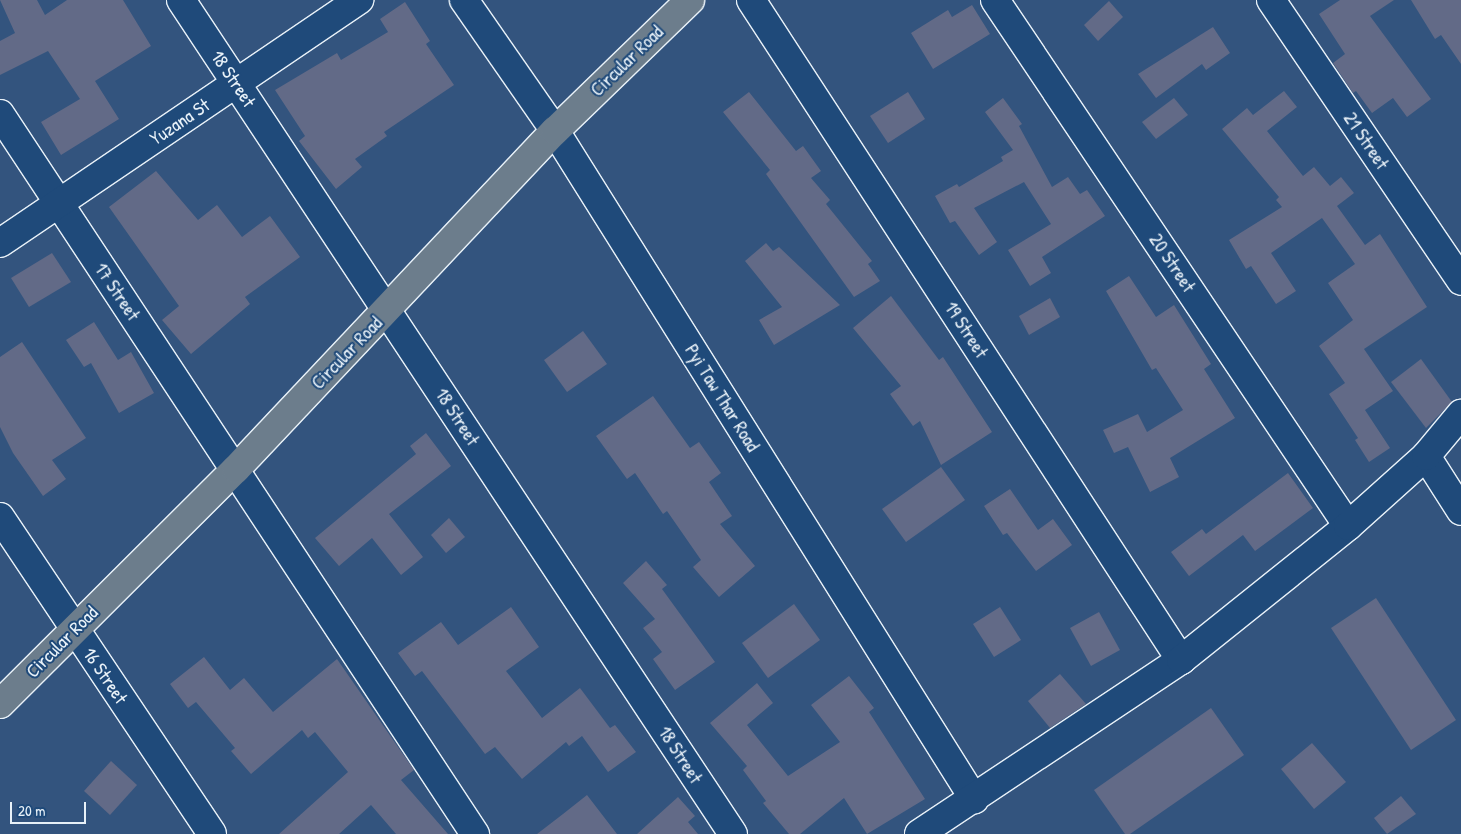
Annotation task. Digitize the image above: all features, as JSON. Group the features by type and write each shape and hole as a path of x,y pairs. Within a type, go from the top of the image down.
{"main road":[{"name":"Circular Road","path":"0,704 236,469 555,131 690,0"}],"street":[{"name":"18 Street","path":"181,0 732,834"},
{"name":"Yuzana St","path":"0,243 359,0"},
{"name":"Pyi Taw Thar Road","path":"464,0 555,131 974,800"},
{"name":"19 Street","path":"751,0 1182,660"},
{"name":"20 Street","path":"996,0 1348,526"},
{"name":"21 Street","path":"1271,0 1461,281"},
{"name":"17 Street","path":"0,114 236,469 475,834"},
{"path":"919,834 974,800 1182,660 1348,526 1426,456 1461,414"},
{"path":"1426,456 1461,511"},
{"name":"16 Street","path":"0,517 212,834"}],"building":[{"path":"0,0 37,0 45,15 67,0 123,0 151,46 95,81 119,119 61,155 41,122 80,99 48,51 0,75 0,41 15,33"},
{"path":"1340,0 1394,0 1370,16 1431,99 1407,117 1393,98 1372,113 1356,91 1353,93 1333,63 1345,54 1319,14"},
{"path":"1411,0 1461,0 1461,64 1441,35 1435,39"},
{"path":"1109,1 1123,17 1098,41 1084,25"},
{"path":"405,2 430,41 426,44 454,85 384,132 387,136 355,159 362,167 336,189 299,141 305,136 275,90 337,53 341,60 388,32 380,19"},
{"path":"972,5 990,34 933,69 911,33 948,10 952,17"},
{"path":"1213,27 1230,53 1206,70 1202,64 1156,98 1138,74"},
{"path":"1284,91 1297,107 1267,131 1303,176 1314,167 1330,186 1341,177 1354,193 1337,206 1365,245 1380,234 1427,307 1364,349 1393,391 1365,410 1390,448 1369,462 1355,440 1358,438 1329,394 1345,383 1319,346 1353,320 1328,283 1355,264 1322,218 1271,253 1296,291 1276,304 1251,266 1246,269 1229,240 1282,207 1276,200 1279,197 1222,129 1247,108 1253,115"},
{"path":"749,92 796,151 803,146 821,171 811,178 830,200 826,204 872,261 868,264 880,281 854,297 766,174 770,170 723,112"},
{"path":"908,92 925,119 888,143 870,116"},
{"path":"1003,98 1022,124 1019,126 1052,187 1068,177 1080,194 1087,190 1105,216 1042,257 1051,273 1030,286 1008,250 1051,224 1024,182 974,208 997,242 979,255 955,221 950,223 935,196 957,184 959,187 1003,161 1001,157 1013,150 985,112"},
{"path":"1174,98 1188,115 1156,139 1142,122"},
{"path":"156,171 198,220 217,205 242,237 270,216 300,257 245,297 250,304 191,354 162,320 179,306 109,207"},
{"path":"766,243 773,251 779,247 840,305 774,345 759,320 782,307 745,261"},
{"path":"52,253 71,282 29,307 11,278"},
{"path":"1129,276 1156,317 1174,305 1211,364 1204,369 1235,418 1170,458 1179,477 1150,492 1128,447 1114,453 1103,430 1138,414 1147,432 1183,410 1156,368 1152,370 1106,291"},
{"path":"891,296 939,360 943,357 992,432 941,465 920,421 913,426 890,394 901,386 853,328"},
{"path":"1050,298 1060,317 1029,335 1019,316"},
{"path":"94,322 118,360 131,352 154,393 119,413 91,363 84,367 66,340"},
{"path":"583,331 607,364 567,392 544,360"},
{"path":"22,342 86,438 52,460 66,479 43,496 13,453 0,427 0,357"},
{"path":"1421,359 1452,402 1426,428 1391,382"},
{"path":"653,396 690,448 699,442 721,473 709,482 732,516 720,524 755,566 719,597 693,567 701,560 667,511 663,514 635,473 627,479 596,436"},
{"path":"426,433 451,466 389,514 423,557 401,575 372,538 339,566 315,538 416,454 410,446"},
{"path":"941,467 965,500 906,542 882,509"},
{"path":"1288,473 1313,508 1255,551 1243,535 1189,576 1171,552 1202,529 1206,534"},
{"path":"1010,489 1038,530 1053,519 1072,545 1036,571 1007,533 1003,535 984,506"},
{"path":"449,518 465,537 446,553 431,535"},
{"path":"646,561 667,585 662,589 715,662 675,690 653,659 662,652 643,628 655,619 623,583"},
{"path":"1376,598 1456,720 1411,750 1331,628"},
{"path":"794,604 820,640 768,678 742,643"},
{"path":"511,607 539,647 506,671 542,718 580,688 610,728 615,725 636,752 608,772 582,736 569,746 566,742 522,779 495,747 485,754 422,671 415,676 398,653 441,622 458,645"},
{"path":"1000,607 1021,640 994,657 973,624"},
{"path":"1099,612 1120,650 1091,666 1070,628"},
{"path":"204,657 230,690 244,678 273,712 337,659 414,770 401,780 448,834 396,834 371,805 339,834 279,834 348,772 315,732 308,738 302,730 251,774 231,751 235,748 196,702 188,708 170,684"},
{"path":"1060,674 1086,704 1050,728 1028,701"},
{"path":"849,676 874,708 869,712 925,799 867,834 844,798 800,834 789,834 763,803 766,801 743,770 747,766 710,723 757,683 773,703 747,725 788,776 840,742 811,705"},
{"path":"1211,708 1244,755 1130,834 1125,834 1094,790"},
{"path":"1312,743 1346,782 1314,809 1281,769"},
{"path":"111,761 137,785 110,815 84,791"},
{"path":"587,795 617,834 537,834 563,814"},
{"path":"1401,796 1416,814 1387,834 1374,818"},
{"path":"678,797 695,816 688,822 698,834 637,834"}]}
